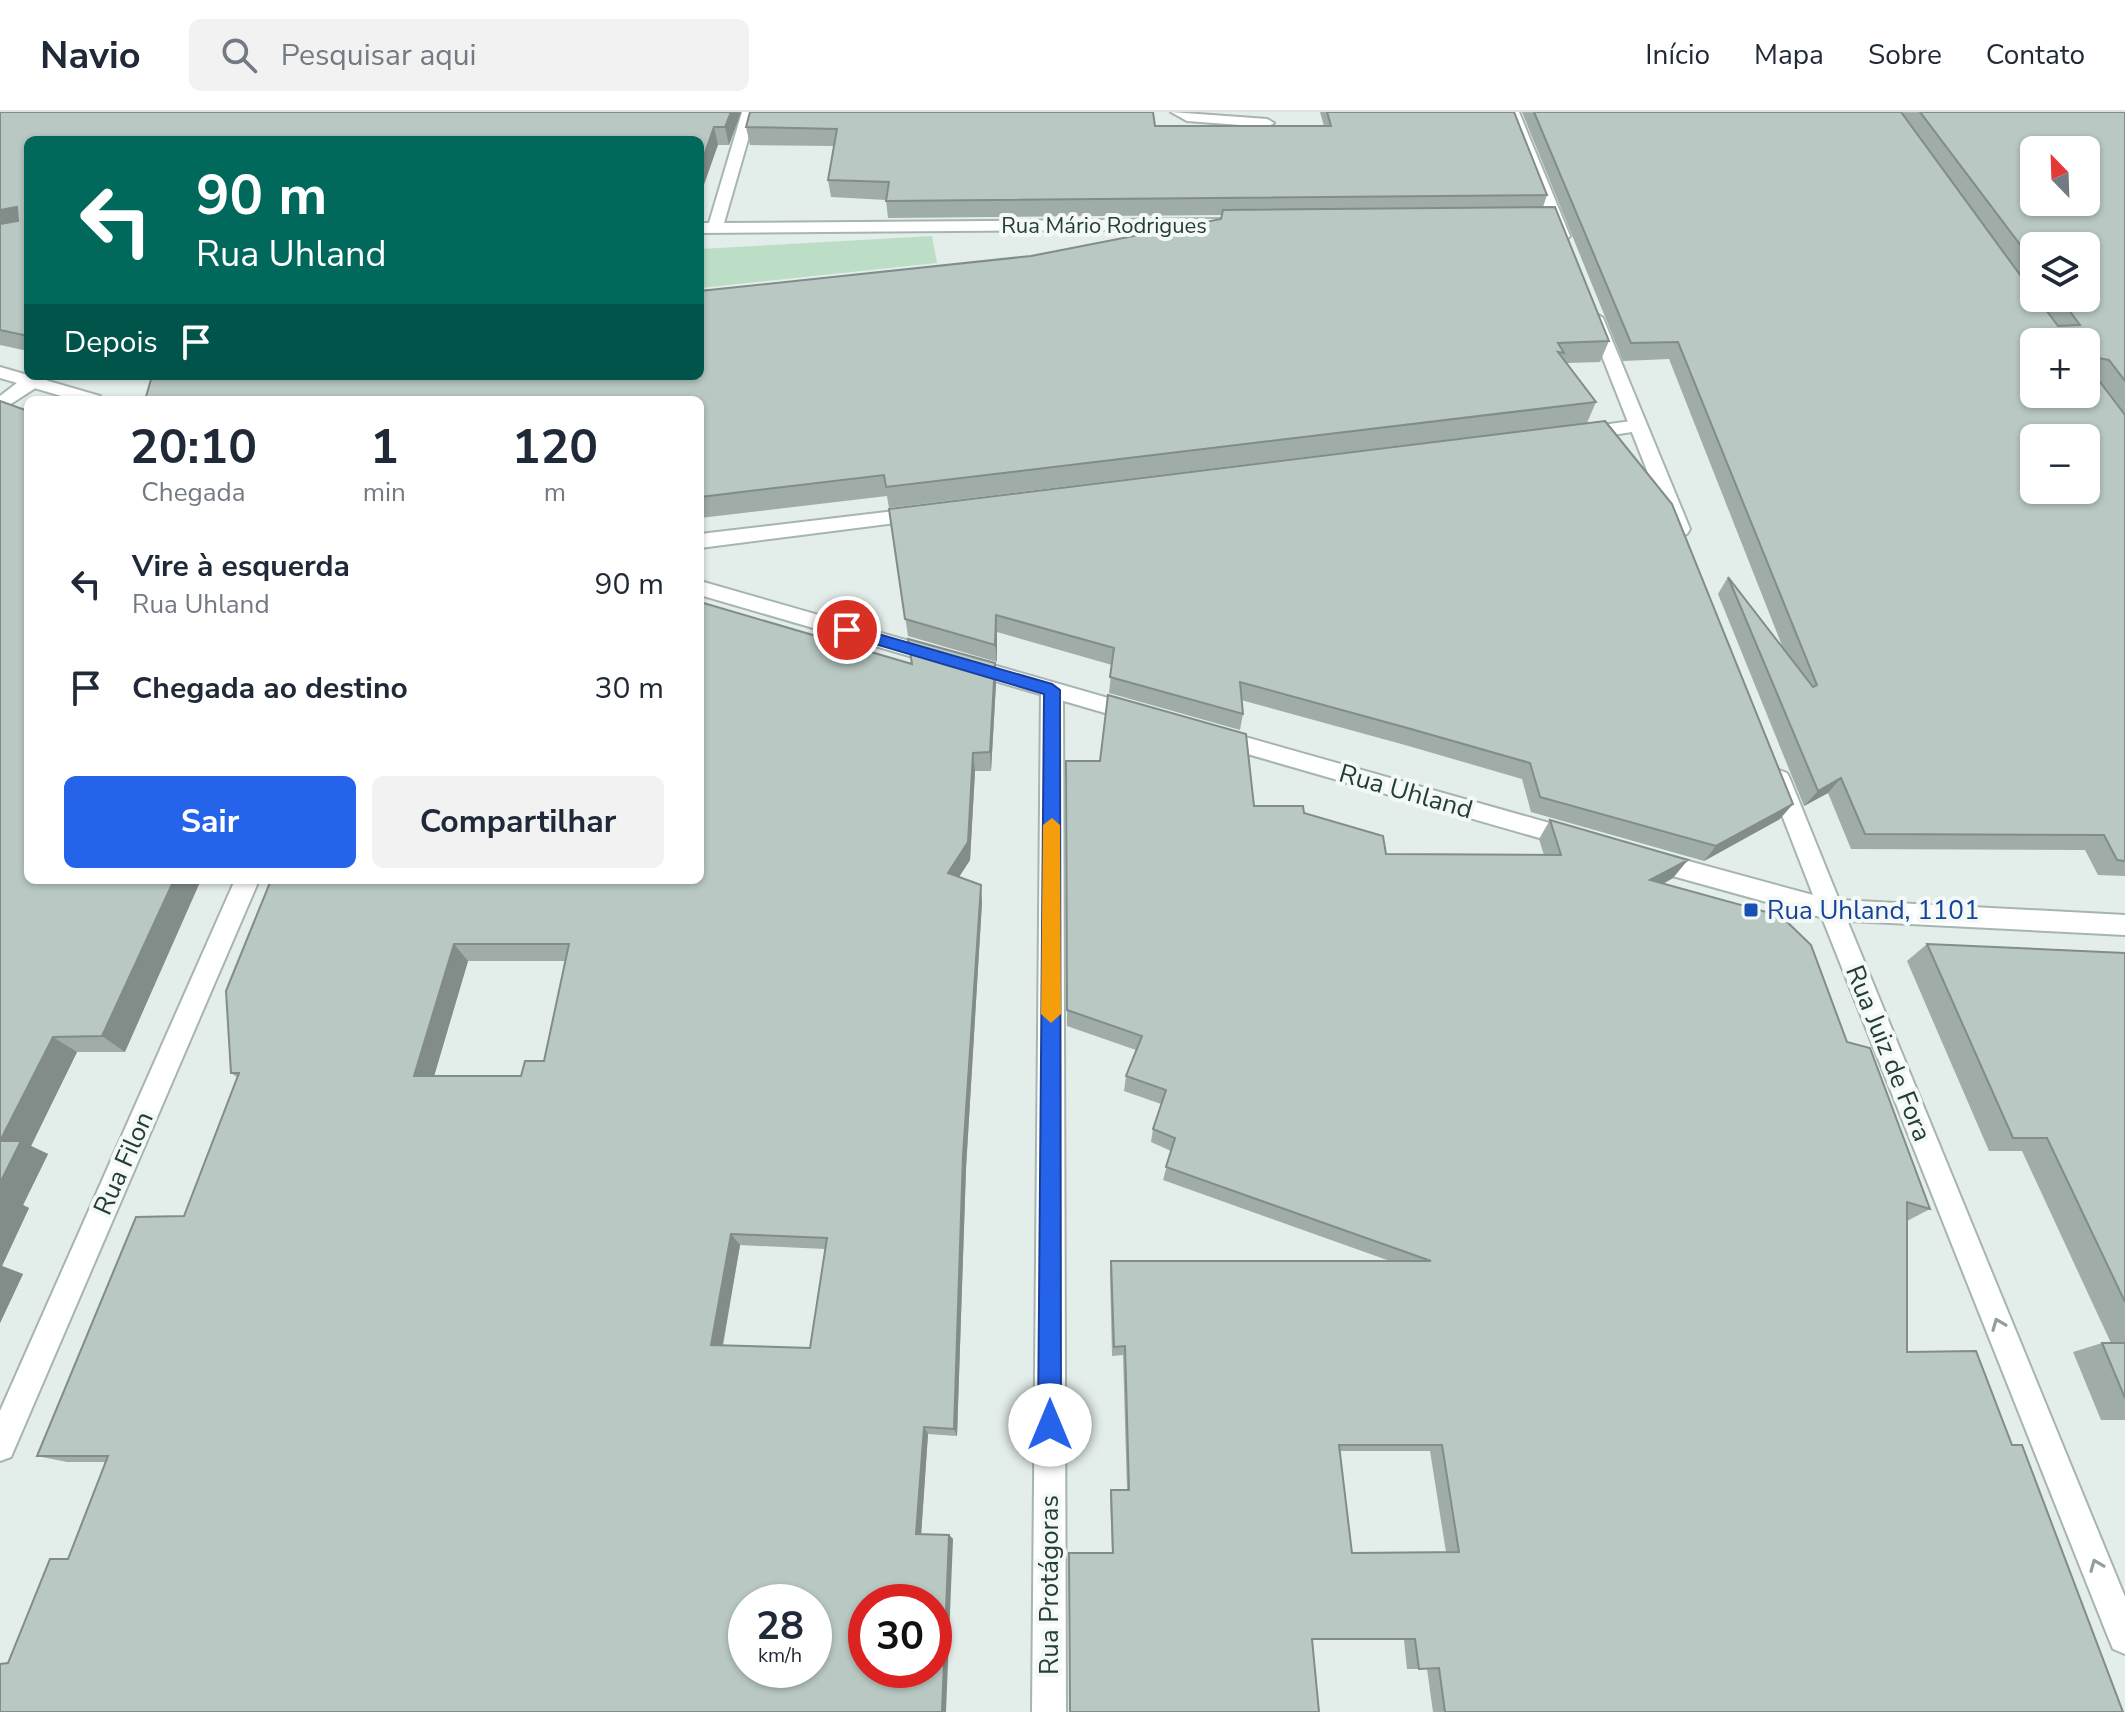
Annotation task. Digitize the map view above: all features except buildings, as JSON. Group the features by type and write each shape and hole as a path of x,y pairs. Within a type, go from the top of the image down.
{"street":[{"path":"707,228 749,112"},
{"path":"1178,112 1196,119 1267,123"},
{"path":"1512,112 1548,220 1567,250"},
{"name":"Rua Mário Rodrigues","path":"707,228 1248,225 1182,241"},
{"path":"1585,294 1686,544"},
{"path":"0,372 24,376"},
{"path":"0,405 35,380"},
{"path":"43,380 84,396"},
{"path":"1561,436 1639,426"},
{"path":"704,541 935,513"},
{"path":"704,589 1158,721"},
{"name":"Rua Protágoras","path":"1049,1712 1052,690"},
{"name":"Rua Uhland","path":"1189,729 1600,846"},
{"name":"Rua Juiz de Fora","path":"1773,763 2125,1637"},
{"path":"1630,855 1831,910 2125,925"},
{"name":"Rua Filon","path":"0,1446 245,884"}],"green space":[{"path":"932,236 937,263 704,288 704,249"}],"slow traffic":[{"path":"1051,1014 1052,825"}],"place":[{"name":"Rua Uhland, 1101","path":"1751,910"}],"route":[{"path":"847,630 1052,690 1050,1425"}]}
